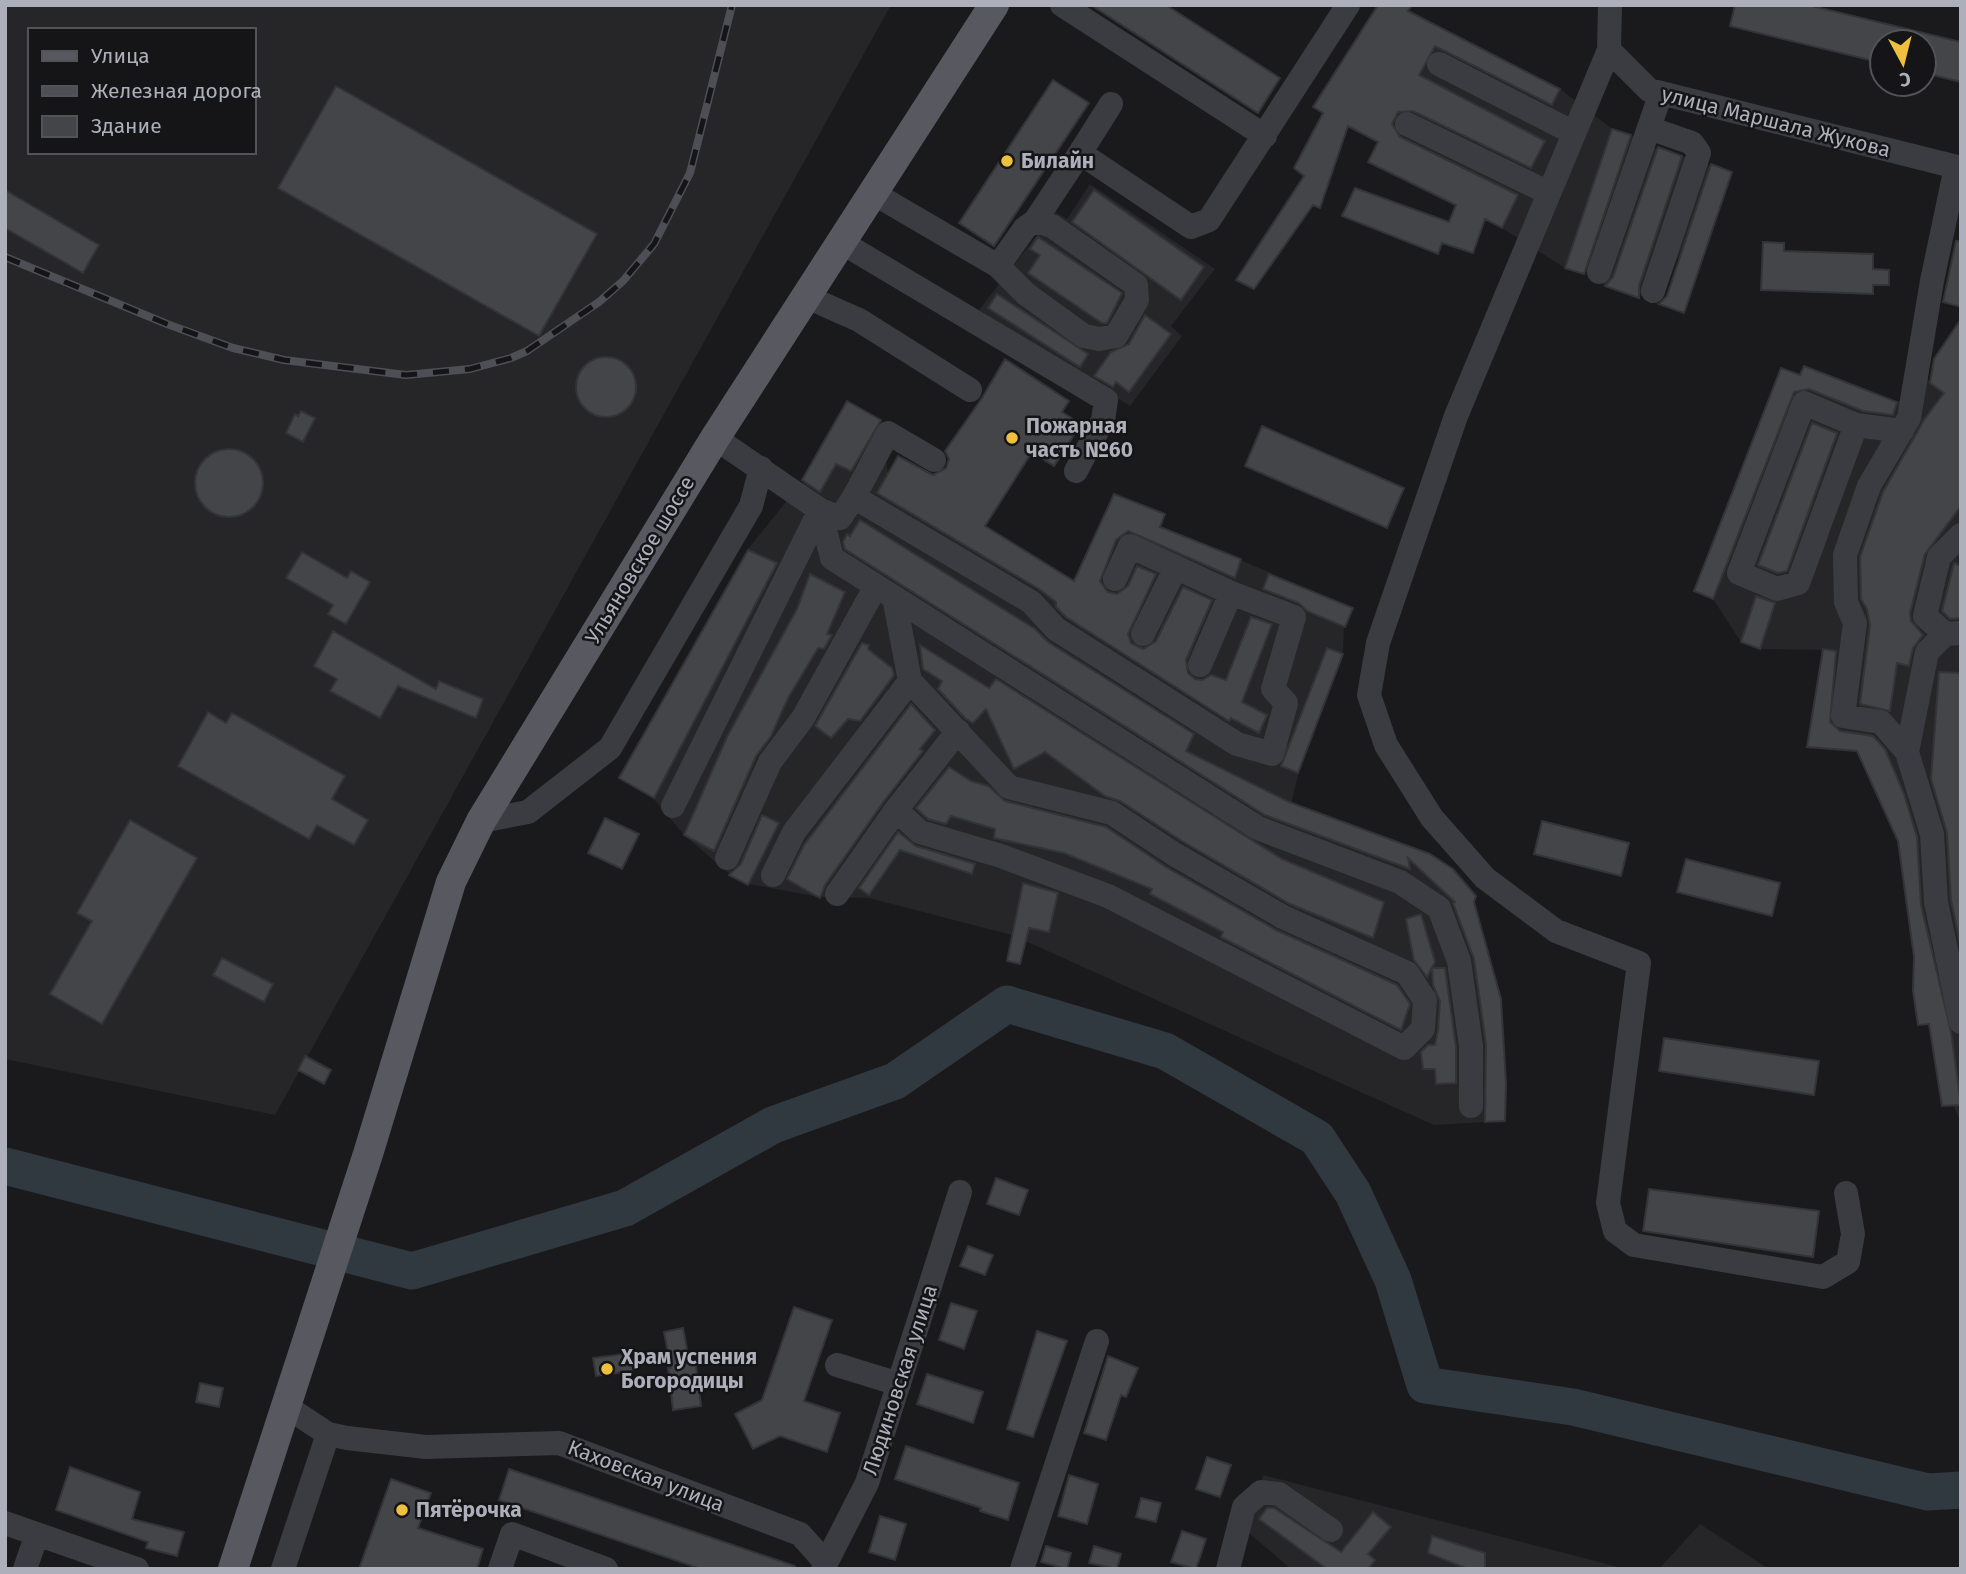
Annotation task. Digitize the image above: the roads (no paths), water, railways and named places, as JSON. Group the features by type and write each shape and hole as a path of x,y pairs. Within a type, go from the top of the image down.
{"main road":[{"name":"Ульяновское шоссе","path":"233,1569 284,1405 368,1154 451,882 481,821 715,438 994,5"}],"street":[{"path":"1062,5 1265,136"},
{"path":"1610,5 1609,50 1456,416 1378,643 1369,695 1386,745 1432,818 1485,878 1556,931 1639,962 1608,1203 1615,1231 1634,1244 1823,1277 1848,1262 1853,1234 1846,1193"},
{"path":"1080,153 1191,227 1209,220 1265,136 1341,8"},
{"name":"улица Маршала Жукова","path":"1609,50 1649,90 1958,168"},
{"path":"1439,64 1574,133"},
{"path":"1599,272 1661,93"},
{"path":"998,265 1025,228 1035,221 1111,104"},
{"path":"1407,124 1549,193"},
{"path":"1649,128 1692,143 1699,153 1653,291"},
{"path":"1958,168 1931,281 1909,418 1869,486 1845,555 1846,602 1854,623 1843,716 1881,722 1907,752 1932,834 1936,902 1961,1022"},
{"path":"873,193 998,265 1026,295 1084,336 1099,339 1116,336 1137,300 1136,285 1052,226 1035,221"},
{"path":"841,242 1106,400 1103,420 1076,471"},
{"path":"807,297 859,320 970,390"},
{"path":"1856,425 1798,583 1777,589 1739,573 1804,403 1856,425 1902,431"},
{"path":"715,438 820,510 840,518 888,433 934,460"},
{"path":"481,821 528,812 610,748 751,506 761,468"},
{"path":"854,497 1031,602 1056,629 1237,744 1272,754 1286,702 1273,689 1294,617 1231,593 1130,546 1115,579"},
{"path":"820,510 832,558 1258,828 1400,882 1439,908 1459,961 1471,1046 1471,1106"},
{"path":"673,806 820,510"},
{"path":"1907,752 1927,652 1953,634 1925,616 1939,557 1961,535"},
{"path":"1143,634 1176,567"},
{"path":"885,592 909,681 1009,787 1112,813 1174,854 1283,917 1407,973 1424,1000 1423,1029 1404,1048 1108,896 1001,856 920,832 896,810"},
{"path":"726,858 771,762 885,592"},
{"path":"1200,665 1231,593"},
{"path":"773,875 794,832 909,681"},
{"path":"837,894 896,810 958,731"},
{"name":"Людиновская улица","path":"824,1566 867,1483 960,1192"},
{"path":"1022,1569 1097,1341"},
{"path":"837,1364 899,1384"},
{"name":"Каховская улица","path":"284,1405 328,1434 426,1447 559,1443 800,1534 824,1566"},
{"path":"283,1569 328,1434"},
{"path":"1228,1569 1244,1507 1261,1492 1279,1494 1331,1530"},
{"path":"5,1523 137,1569"},
{"path":"25,1569 37,1534"},
{"path":"500,1569 512,1534 606,1569"}],"waterway":[{"path":"5,1166 412,1271 625,1208 773,1125 895,1081 1007,1004 1165,1051 1317,1138 1353,1193 1393,1280 1425,1385 1573,1407 1928,1492 1961,1490"}],"railway":[{"path":"5,257 167,324 233,348 284,360 406,375 470,369 511,358 527,351 599,302 623,281 654,244 690,173 732,5"}],"place":[{"name":"Билайн","path":"1007,161"},
{"name":"Пожарная часть №60","path":"1012,438"},
{"name":"Храм успения Богородицы","path":"607,1369"},
{"name":"Пятёрочка","path":"402,1510"}]}
